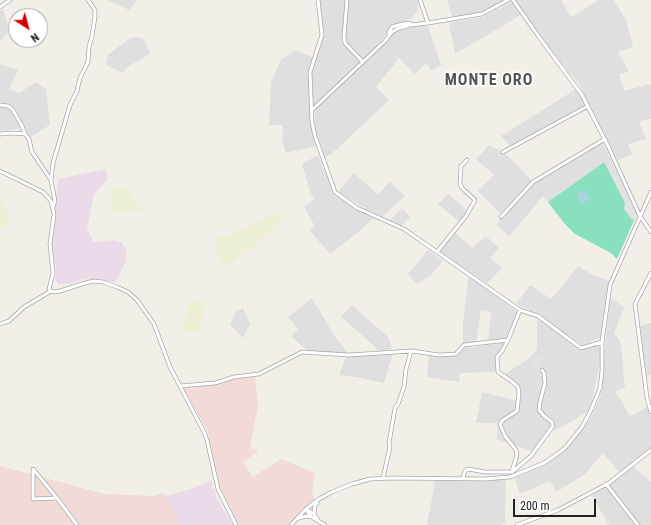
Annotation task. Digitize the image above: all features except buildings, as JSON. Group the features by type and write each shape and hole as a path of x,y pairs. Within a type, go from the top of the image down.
{"street":[{"path":"0,7 10,0"},
{"path":"50,291 49,289 53,273 50,244 53,225 53,206 55,201 51,180 53,163 70,105 77,91 80,78 88,62 95,10 88,0"},
{"path":"318,0 322,35 310,72 312,122 315,136 335,192 357,208 404,229 520,310 538,316 581,348 602,342"},
{"path":"347,0 344,36 345,42 363,62"},
{"path":"420,0 428,22"},
{"path":"312,110 397,29 410,25 478,13 485,11 504,0"},
{"path":"428,22 482,14 508,0"},
{"path":"513,0 538,37 582,95 605,139 640,216 651,232"},
{"path":"0,105 8,106 13,110 29,139 32,152 51,180"},
{"path":"503,152 588,106"},
{"path":"0,134 25,134"},
{"path":"501,217 533,182 605,139"},
{"path":"437,252 466,216 474,200 460,184 461,166 467,160"},
{"path":"0,171 43,192 48,196 53,206"},
{"path":"291,525 319,499 352,484 370,479 383,478 510,477 544,463 565,448 582,427 600,388 602,371 602,342 610,286 651,192"},
{"path":"651,273 635,304 647,398 651,412"},
{"path":"0,324 9,321 24,307 50,291 54,292 94,281 103,282 128,292 137,300 154,324 170,367 204,432 218,489 236,525"},
{"path":"512,472 517,455 516,450 505,436 500,424 503,420 517,411 519,393 518,387 498,372 497,357 508,340 520,310"},
{"path":"180,386 215,383 234,377 259,374 302,352 349,355 411,351 439,355 456,354 464,345 508,340"},
{"path":"383,478 390,447 388,443 395,408 404,387 406,369 411,351"},
{"path":"463,478 464,471 468,469 485,472 512,472 531,456 553,426 552,422 539,410 545,383 544,373 542,370"},
{"path":"517,525 558,510 606,484 651,450"},
{"path":"57,498 33,499 33,469 57,498 77,525"},
{"path":"606,484 638,525"},
{"path":"314,516 315,506 319,499"},
{"path":"306,510 309,514 325,525"},
{"path":"297,518 314,516"}],"shaded area":[{"path":"108,0 137,0 129,10"},
{"path":"319,0 417,0 418,6 417,12 411,18 402,23 396,23 375,47 311,110 312,130 316,146 286,153 282,140 283,125 269,125 271,82 281,60 296,50 315,58 319,48 323,26"},
{"path":"447,0 503,0 489,10 452,17"},
{"path":"515,0 561,0 571,17 598,0 614,0 626,20 633,47 618,52 629,71 619,74 624,91 650,84 651,86 651,119 639,121 646,139 628,144 632,154 618,160 579,84 539,36"},
{"path":"512,2 521,15 455,54 449,23 483,17"},
{"path":"3,9 8,32 0,41 0,11"},
{"path":"428,26 441,65 431,70 426,63 415,74 399,58 376,87 389,100 336,150 325,158 315,129 315,111 392,34 398,30"},
{"path":"137,37 144,39 150,54 129,66 122,73 106,65 108,55 130,38"},
{"path":"0,64 18,70 9,89 19,93 36,82 46,89 50,125 29,138 25,127 0,132"},
{"path":"578,88 585,106 511,147 501,136"},
{"path":"602,143 610,158 548,202 543,196 509,237 496,224 535,183"},
{"path":"489,145 506,154 532,181 500,214 478,191 494,175 476,159"},
{"path":"318,155 332,190 343,200 373,218 361,230 330,254 310,231 315,227 304,206 315,199 310,192 302,164"},
{"path":"610,158 636,213 636,218 632,220 624,209 625,203 604,162"},
{"path":"106,169 108,179 94,194 87,229 94,242 113,240 122,242 126,250 126,260 115,282 84,279 68,284 58,284 55,279 56,271 52,243 58,179"},
{"path":"354,173 378,194 390,182 405,196 382,217 338,192"},
{"path":"448,194 468,211 461,223 438,204"},
{"path":"402,208 410,217 401,226 390,220"},
{"path":"454,232 472,248 486,236 499,248 490,258 502,268 487,283 440,251"},
{"path":"428,250 443,261 431,275 417,284 408,274"},
{"path":"578,266 591,274 610,281 605,304 602,336 585,345 580,344 557,329 541,315 516,304 530,285 551,299"},
{"path":"468,278 472,278 517,312 509,338 488,341 491,312 481,310 476,342 463,346 463,324"},
{"path":"312,298 335,337 348,353 340,355 308,351 291,336 298,329 288,317"},
{"path":"610,298 624,307 614,334 619,339 621,346 625,388 615,391 630,416 648,407 651,416 651,447 620,473 603,453 584,475 556,492 550,481 523,493 519,493 515,477 544,466 564,451 590,419 600,397"},
{"path":"352,305 389,338 392,349 378,351 341,317"},
{"path":"243,308 250,324 243,338 230,324 235,313"},
{"path":"537,318 580,349 597,344 600,347 600,362 590,410 560,428 547,432 532,451 496,439 498,429 497,423 476,423 482,392 518,401 520,389 500,377 527,360 537,349"},
{"path":"651,323 651,375 647,377 639,326"},
{"path":"504,342 505,345 503,350 496,356 496,372 460,373 459,382 427,377 429,355 459,354 466,347 472,348"},
{"path":"393,353 384,383 339,375 346,357"},
{"path":"537,357 546,359 539,370 531,367 530,364 532,360"},
{"path":"255,375 258,407 250,446 252,449 259,450 243,462 253,477 281,459 315,473 312,494 316,500 304,509 289,525 239,525 219,485 208,432 184,389 188,387 192,389 194,388 194,385 212,384 233,378"},
{"path":"0,466 105,494 153,496 163,493 166,496 180,525 0,525"},
{"path":"633,467 651,481 651,525 609,525 592,496"},
{"path":"506,479 505,523 500,525 427,525 435,481"},
{"path":"212,480 212,489 214,488 217,499 233,525 180,525 166,496 191,489"}],"green space":[{"path":"610,158 636,216 617,259 611,253 575,234 564,223 548,202"},
{"path":"120,186 132,192 137,205 143,209 141,212 112,213 113,187"},
{"path":"0,201 7,211 10,222 0,229"},
{"path":"283,211 286,217 227,268 215,251 217,238 242,230"},
{"path":"189,301 207,303 198,333 182,332"}],"water":[{"path":"584,189 590,199 582,204 576,195"}],"district":[{"name":"MONTE ORO","path":"489,81"}]}
